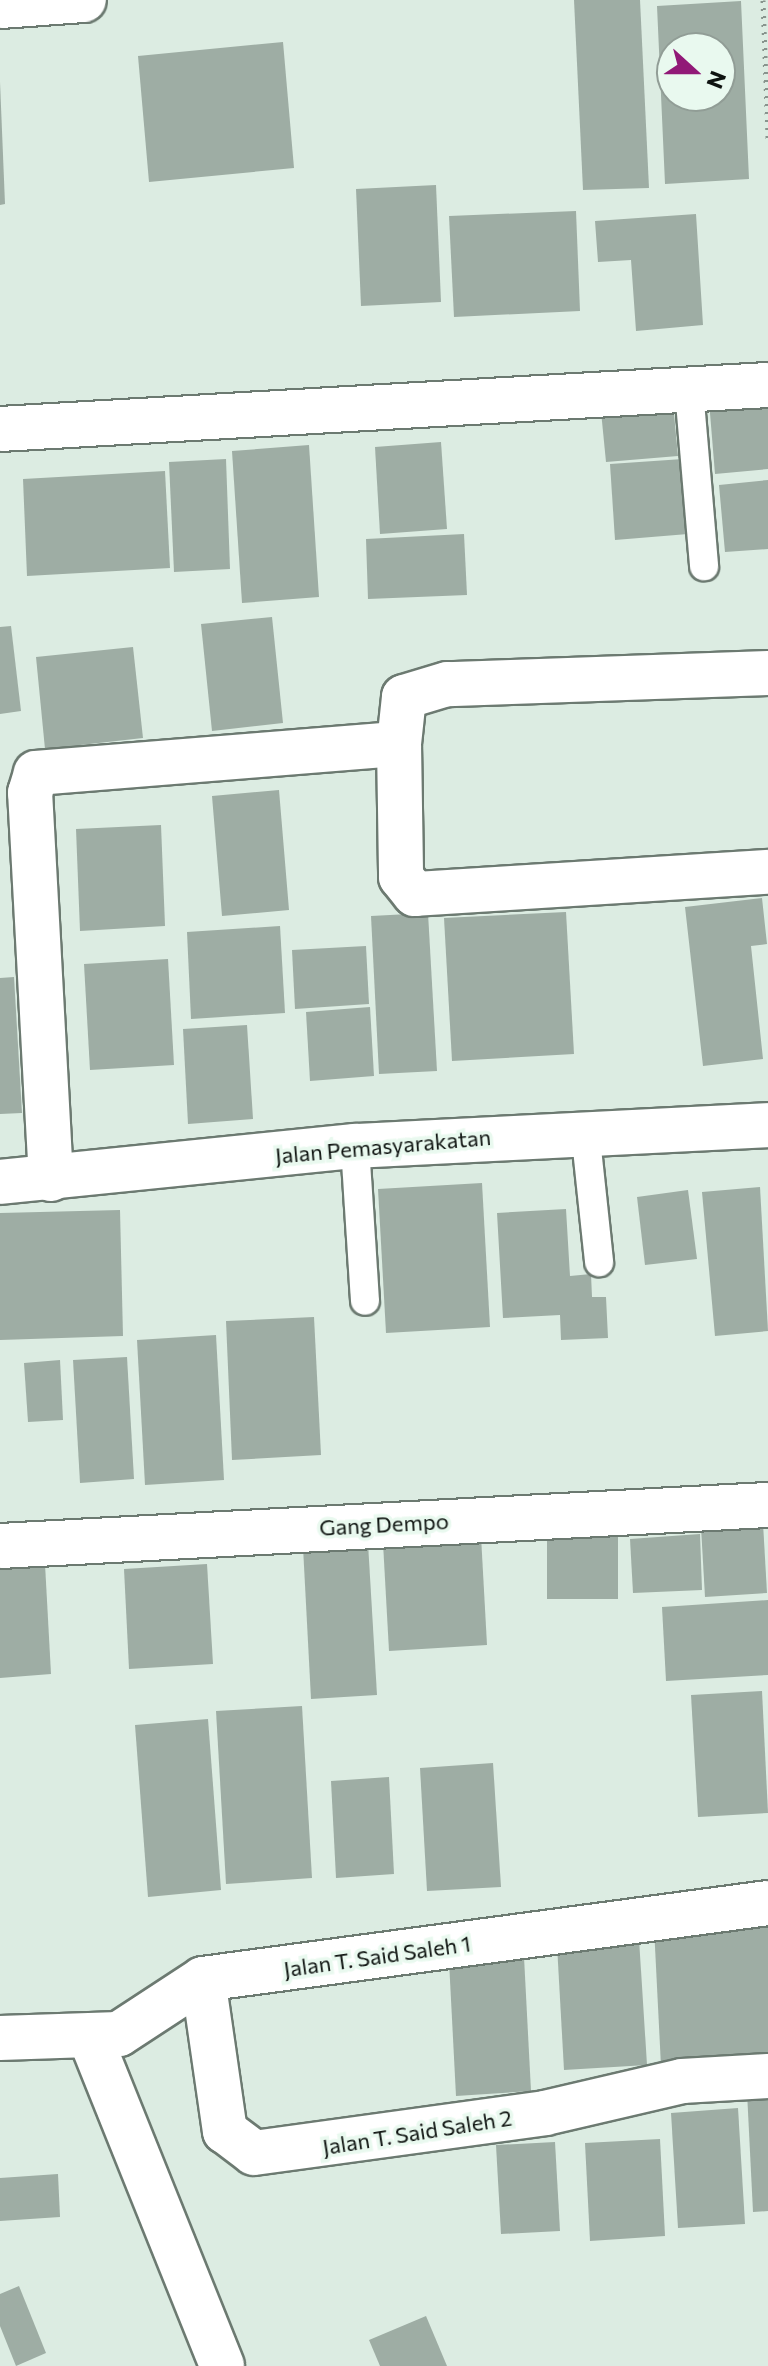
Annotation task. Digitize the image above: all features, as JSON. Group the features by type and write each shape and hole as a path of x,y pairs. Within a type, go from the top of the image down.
{"street":[{"path":"0,6 84,0"},
{"path":"0,429 768,385"},
{"path":"768,673 447,684 404,697 399,744 401,877 415,894 768,872"},
{"path":"51,1179 30,793 36,773 399,744"},
{"name":"Jalan Pemasyarakatan","path":"0,1182 355,1146 585,1130 768,1125"},
{"name":"Gang Dempo","path":"0,1546 768,1505"},
{"name":"Jalan T. Said Saleh 1","path":"0,2038 119,2034 149,2019 203,1979 768,1903"},
{"name":"Jalan T. Said Saleh 2","path":"203,1979 225,2131 254,2153 545,2113 682,2081 768,2076"},
{"path":"90,2037 222,2366"}],"lane":[{"path":"689,390 704,566"},
{"path":"585,1130 599,1262"},
{"path":"355,1146 365,1301"}],"path":[{"path":"763,0 768,139"}],"building":[{"path":"574,0 640,0 649,188 583,190"},
{"path":"741,1 749,179 665,184 662,112 736,112 736,32 658,32 657,6"},
{"path":"283,42 294,168 149,182 138,56"},
{"path":"0,82 5,204 0,205"},
{"path":"436,185 441,302 361,306 356,189"},
{"path":"576,211 580,311 454,317 449,216"},
{"path":"696,214 703,325 636,331 631,260 598,262 595,221"},
{"path":"672,393 678,456 606,462 600,401"},
{"path":"768,397 768,469 715,474 709,401"},
{"path":"441,442 447,529 380,534 375,447"},
{"path":"309,445 319,597 242,603 232,451"},
{"path":"226,459 230,569 174,572 169,462"},
{"path":"683,459 688,534 615,540 610,464"},
{"path":"165,471 170,568 27,576 23,479"},
{"path":"768,480 768,549 725,552 719,485"},
{"path":"464,534 467,595 368,599 366,539"},
{"path":"272,617 283,723 212,731 201,624"},
{"path":"11,626 21,711 0,714 0,627"},
{"path":"133,647 143,738 45,749 36,657"},
{"path":"279,790 289,910 222,916 212,796"},
{"path":"161,825 165,926 80,931 76,829"},
{"path":"762,898 767,944 751,946 763,1059 703,1066 685,907"},
{"path":"566,912 574,1054 452,1061 444,918"},
{"path":"428,913 437,1071 379,1074 371,916"},
{"path":"280,926 285,1013 191,1019 187,932"},
{"path":"366,946 369,1004 295,1009 292,950"},
{"path":"168,959 174,1065 90,1070 84,964"},
{"path":"14,977 22,1113 0,1114 0,978"},
{"path":"370,1007 374,1076 310,1081 306,1012"},
{"path":"247,1025 253,1119 188,1124 183,1029"},
{"path":"482,1183 490,1327 386,1333 378,1189"},
{"path":"760,1187 768,1331 715,1336 702,1192"},
{"path":"688,1190 697,1259 645,1265 637,1197"},
{"path":"566,1209 570,1276 591,1274 592,1297 606,1297 608,1338 561,1340 560,1315 503,1318 497,1213"},
{"path":"120,1210 123,1336 0,1340 0,1213"},
{"path":"314,1317 321,1455 232,1460 226,1321"},
{"path":"216,1335 224,1480 145,1485 137,1340"},
{"path":"127,1357 134,1479 80,1483 73,1360"},
{"path":"60,1360 63,1420 28,1422 24,1363"},
{"path":"763,1523 767,1593 705,1597 701,1527"},
{"path":"547,1532 618,1533 618,1599 547,1599"},
{"path":"700,1534 702,1590 633,1593 630,1539"},
{"path":"481,1536 487,1645 389,1651 383,1543"},
{"path":"368,1543 377,1695 311,1699 303,1547"},
{"path":"45,1564 51,1674 0,1678 0,1567"},
{"path":"207,1564 213,1664 129,1669 124,1569"},
{"path":"768,1600 768,1675 666,1681 662,1607"},
{"path":"762,1691 768,1813 698,1817 691,1695"},
{"path":"302,1706 312,1878 226,1884 216,1711"},
{"path":"208,1719 221,1890 148,1897 135,1725"},
{"path":"493,1763 501,1887 427,1891 420,1768"},
{"path":"389,1777 394,1874 336,1878 331,1781"},
{"path":"768,1920 768,2060 661,2066 654,1927"},
{"path":"639,1939 647,2065 564,2070 557,1945"},
{"path":"524,1957 531,2091 456,2096 449,1961"},
{"path":"768,2090 768,2211 753,2212 747,2092"},
{"path":"738,2108 745,2224 678,2228 671,2113"},
{"path":"660,2139 665,2236 590,2241 585,2143"},
{"path":"555,2142 560,2231 501,2234 496,2145"},
{"path":"58,2174 60,2217 0,2221 0,2178"},
{"path":"19,2286 46,2353 16,2366 0,2326 0,2294"},
{"path":"426,2316 447,2366 380,2366 369,2340"}]}
